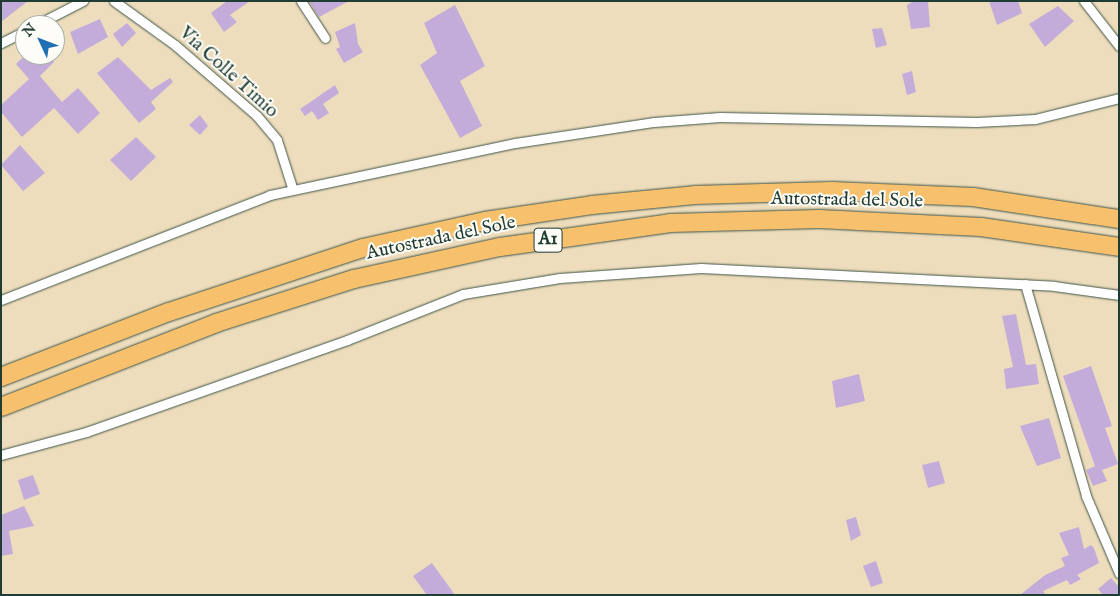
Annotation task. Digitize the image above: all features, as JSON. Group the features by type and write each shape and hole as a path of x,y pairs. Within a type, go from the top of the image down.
{"highway":[{"name":"Autostrada del Sole","path":"1,377 168,312 363,248 485,221 592,205 694,195 832,191 973,197 1119,219"},
{"name":"Autostrada del Sole","path":"1,407 216,323 354,279 510,246 670,223 819,219 981,227 1119,246"}],"street":[{"path":"56,15 83,1"},
{"name":"Via Colle Timio","path":"114,1 175,45 257,116 277,140 293,190"},
{"path":"301,1 325,38"},
{"path":"1084,1 1119,46"},
{"path":"1,43 15,36"},
{"path":"1,300 270,195 515,143 654,122 720,117 986,122 1035,119 1119,98"},
{"path":"1,455 86,432 347,340 463,294 560,278 701,268 1025,284 1119,295"},
{"path":"1025,284 1086,496 1119,573"}],"building":[{"path":"1,1 28,1 1,22"},
{"path":"227,1 250,1 230,15 237,22 224,32 211,13"},
{"path":"309,1 349,1 319,17"},
{"path":"914,1 928,1 930,27 911,29 907,5"},
{"path":"989,1 1018,1 1022,13 997,25"},
{"path":"455,5 485,66 460,81 482,126 460,138 420,65 437,53 424,23"},
{"path":"1058,6 1074,21 1045,47 1029,24"},
{"path":"100,19 108,37 78,54 70,32"},
{"path":"127,23 136,33 122,47 113,34"},
{"path":"355,23 358,44 363,52 344,63 336,49 340,47 335,32"},
{"path":"882,28 887,45 876,48 872,29"},
{"path":"118,57 151,90 170,78 173,82 151,102 156,109 139,123 97,73"},
{"path":"17,65 51,65 40,76 62,102 78,88 100,113 78,134 54,108 22,137 1,112 1,105 29,79"},
{"path":"912,71 916,92 907,95 902,74"},
{"path":"335,85 339,93 323,104 329,113 318,120 312,111 305,116 300,109"},
{"path":"200,115 208,126 200,135 189,125"},
{"path":"136,137 156,157 131,181 110,160"},
{"path":"20,145 45,173 23,191 1,165"},
{"path":"1016,314 1026,365 1036,364 1039,384 1006,389 1004,369 1013,367 1002,316"},
{"path":"1091,366 1112,426 1105,428 1118,464 1102,470 1107,481 1093,486 1086,470 1095,466 1063,376"},
{"path":"859,374 865,401 836,408 832,381"},
{"path":"1049,418 1061,458 1037,466 1020,426"},
{"path":"939,461 945,483 928,488 922,465"},
{"path":"33,475 40,494 24,500 18,480"},
{"path":"24,506 34,526 9,531 13,554 1,556 1,515"},
{"path":"856,517 861,535 851,541 846,520"},
{"path":"1079,527 1084,549 1091,545 1094,548 1099,563 1077,575 1081,579 1070,585 1067,580 1043,591 1046,595 1020,595 1045,575 1065,566 1061,558 1069,555 1059,533"},
{"path":"876,561 883,583 871,587 863,566"},
{"path":"432,563 455,595 427,595 413,576"},
{"path":"1111,578 1119,587 1119,595 1103,595 1098,589"}]}
